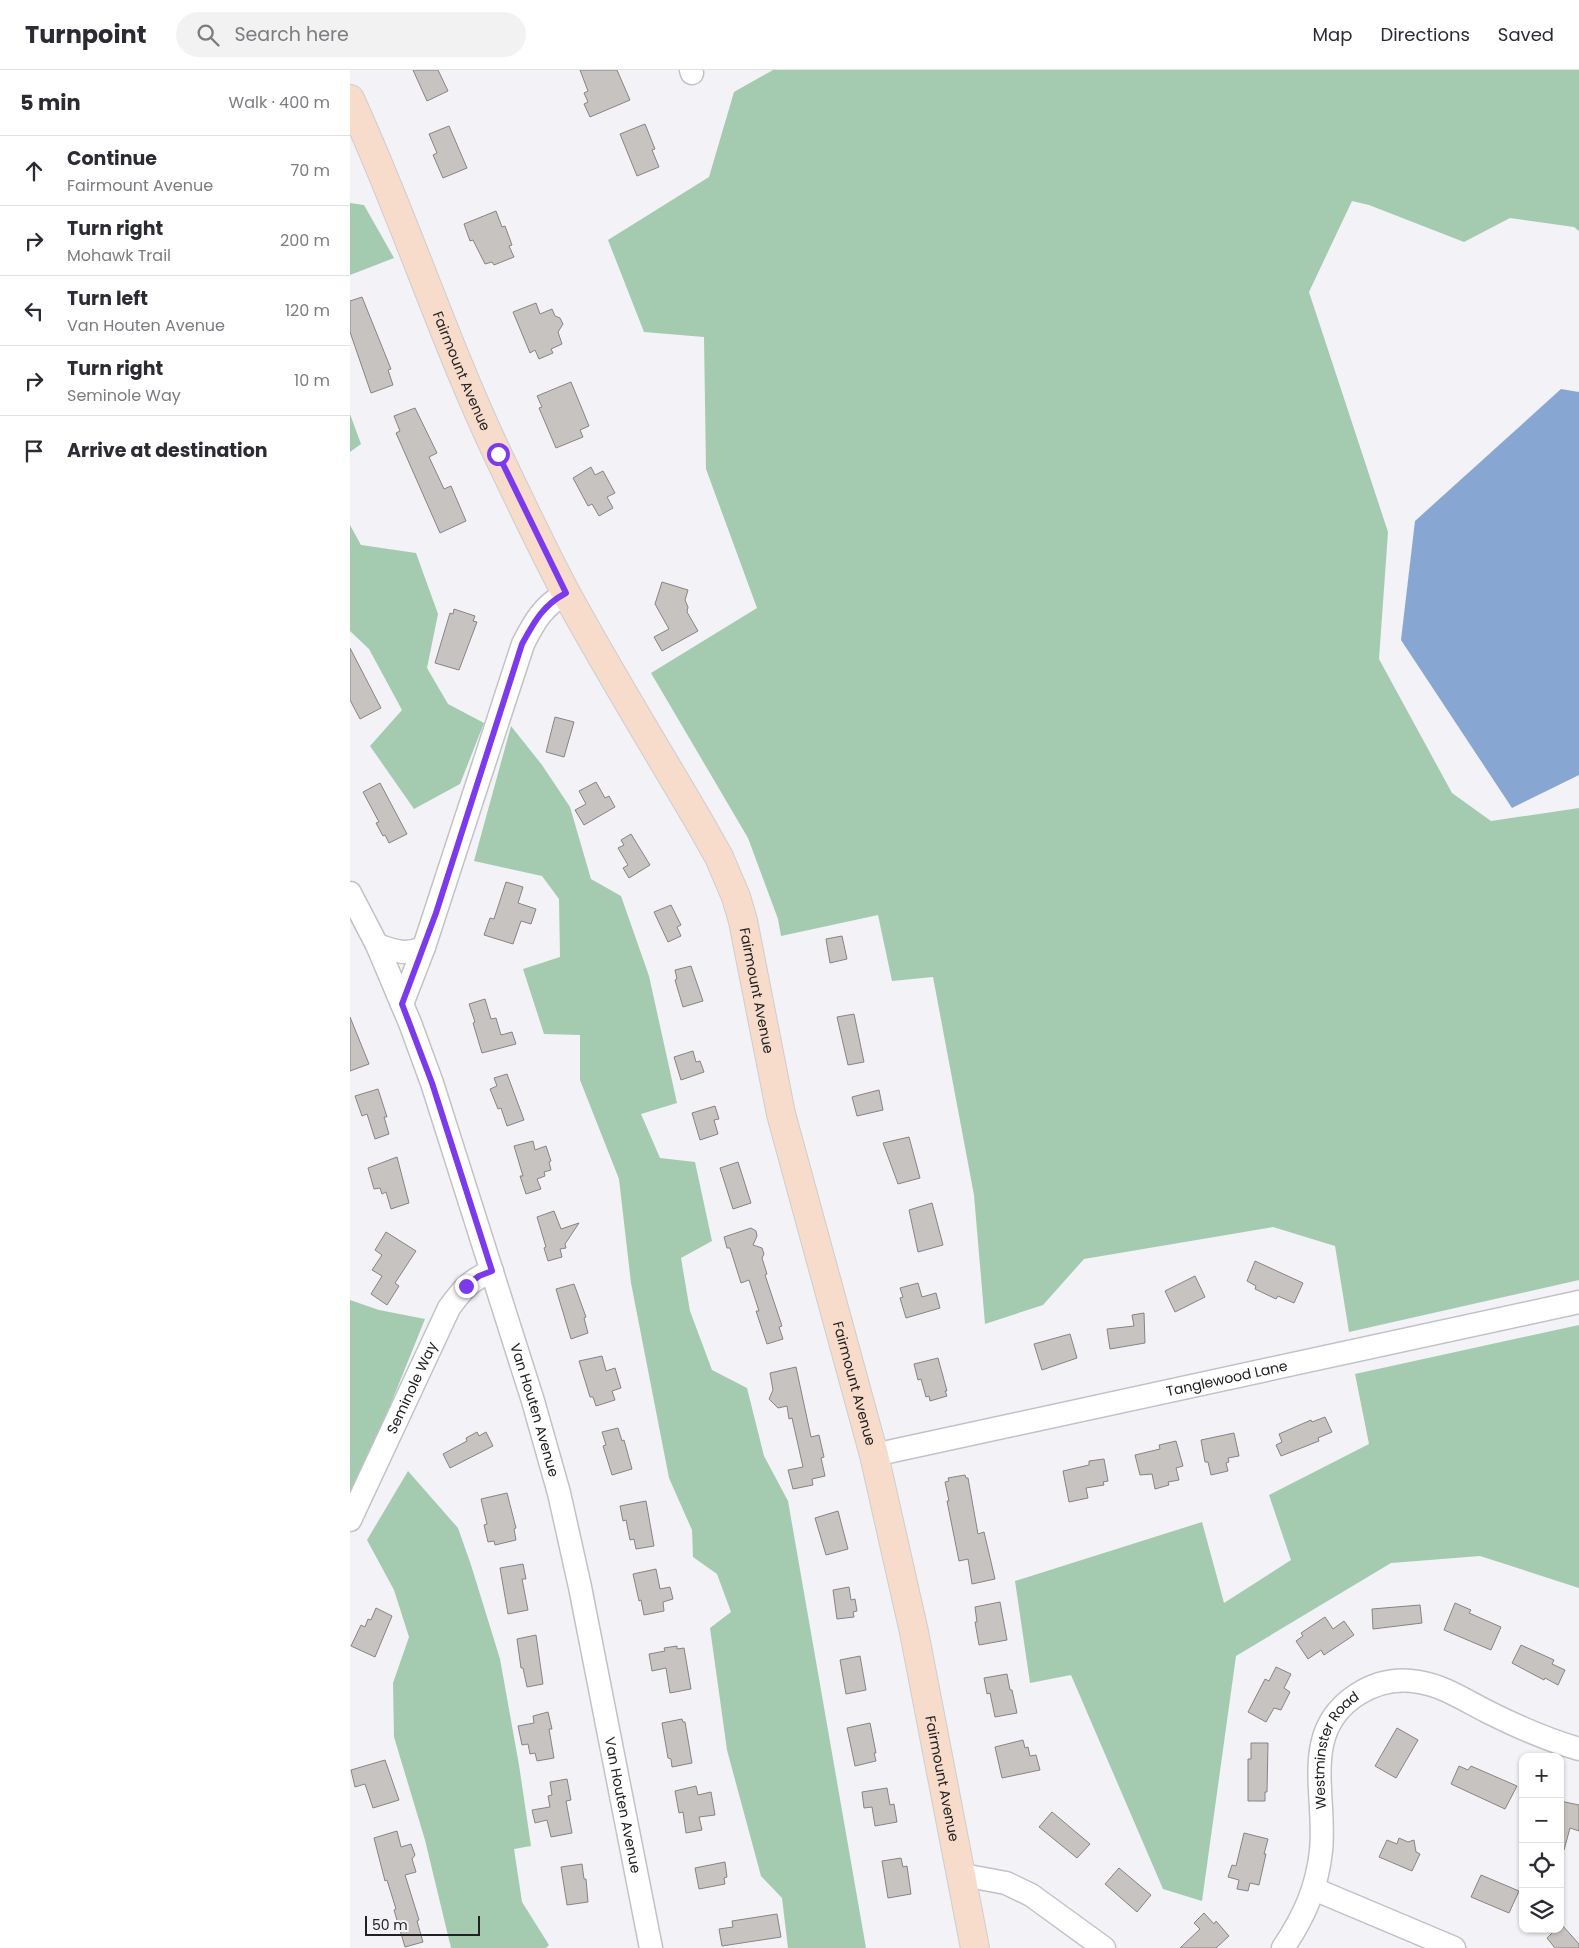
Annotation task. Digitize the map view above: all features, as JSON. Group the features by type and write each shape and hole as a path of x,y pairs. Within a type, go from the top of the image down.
{"main road":[{"name":"Fairmount Avenue","path":"350,99 404,224 452,353 498,454 566,593 719,857 736,897 749,943 781,1114 874,1455 914,1632 975,1948"}],"street":[{"path":"402,1004 424,947 522,644 543,611 554,600 566,593"},
{"name":"Van Houten Avenue","path":"350,893 377,945 432,1083 533,1401 559,1492 582,1596 651,1948"},
{"path":"377,945 404,953 424,947"},
{"name":"Seminole Way","path":"350,1520 448,1308 466,1286 479,1276 492,1271"},
{"name":"Tanglewood Lane","path":"874,1455 1579,1302"},
{"name":"Westminster Road","path":"1283,1948 1306,1912 1314,1890 1323,1831 1319,1768 1323,1738 1339,1710 1353,1697 1369,1687 1385,1682 1403,1680 1420,1682 1435,1686 1528,1732 1579,1749"},
{"path":"962,1875 1006,1883 1022,1891 1104,1948"},
{"path":"1314,1890 1454,1948"}],"green space":[{"path":"773,70 1579,70 1579,231 1574,227 1510,218 1464,242 1369,205 1352,201 1309,292 1388,532 1379,659 1452,793 1491,821 1579,808 1579,1280 1349,1332 1335,1246 1273,1227 1084,1259 1043,1305 985,1324 974,1195 933,977 892,981 878,915 781,936 778,919 748,838 651,673 757,608 706,469 704,337 644,332 608,240 709,177 734,92"},
{"path":"350,203 364,205 394,258 350,275"},
{"path":"350,414 361,444 350,452"},
{"path":"350,525 361,545 416,553 438,614 427,668 448,704 484,723 460,784 414,809 370,746 402,710 369,649 350,631"},
{"path":"511,726 542,765 570,807 591,879 621,896 649,976 677,1103 641,1114 660,1158 695,1162 712,1241 681,1258 690,1311 712,1370 747,1388 764,1456 788,1501 866,1948 788,1948 782,1898 761,1876 727,1750 710,1628 731,1612 717,1574 693,1557 692,1530 669,1478 631,1283 619,1179 580,1080 580,1035 544,1034 523,969 560,957 559,899 542,876 474,861"},
{"path":"350,1300 379,1310 425,1319 350,1505"},
{"path":"1579,1325 1579,1588 1480,1556 1391,1563 1236,1656 1202,1901 1163,1889 1071,1675 1030,1683 1015,1581 1202,1522 1224,1603 1291,1560 1269,1495 1369,1444 1355,1374"},
{"path":"408,1471 458,1528 500,1659 531,1846 514,1849 522,1902 549,1945 546,1948 451,1948 425,1840 394,1737 393,1683 409,1637 394,1590 367,1540"}],"water":[{"path":"1561,389 1579,392 1579,775 1512,808 1401,640 1415,521"}],"building":[{"path":"413,70 438,70 448,91 427,101"},
{"path":"580,70 617,70 630,100 590,117 584,104 588,102 584,93 588,91"},
{"path":"645,124 655,149 652,150 659,167 637,176 620,134"},
{"path":"449,126 467,168 443,178 433,155 437,153 429,134"},
{"path":"496,211 502,227 505,226 512,245 509,246 514,257 494,265 492,262 485,264 473,240 470,241 464,224"},
{"path":"362,297 391,369 388,370 393,385 371,393 350,332 350,301"},
{"path":"536,303 540,314 552,309 555,316 560,318 563,324 558,332 562,344 551,349 553,353 539,359 535,350 530,353 513,312"},
{"path":"571,382 589,426 580,430 583,437 556,448 539,408 542,407 537,396"},
{"path":"415,408 437,453 429,457 444,489 451,486 466,521 440,533 396,433 400,431 394,416"},
{"path":"591,467 595,475 603,471 615,493 607,497 613,508 599,516 592,504 588,506 573,478"},
{"path":"662,582 688,590 685,600 688,607 687,612 698,631 662,651 654,637 669,629 655,604"},
{"path":"454,609 475,616 473,621 477,622 459,670 435,663 450,613 453,614"},
{"path":"350,648 381,708 360,719 350,700"},
{"path":"555,717 574,722 564,757 546,752"},
{"path":"596,782 605,798 609,796 615,807 584,825 575,810 586,804 579,791"},
{"path":"380,783 407,834 389,843 376,823 379,822 363,792"},
{"path":"631,834 650,865 629,878 623,868 628,865 618,848 624,845 621,840"},
{"path":"506,882 523,887 518,903 536,909 531,924 521,921 513,944 484,935 490,918 494,919"},
{"path":"671,905 681,925 677,927 681,936 668,942 654,912"},
{"path":"842,936 847,959 830,963 826,939"},
{"path":"691,966 703,1001 683,1007 675,980 677,979 675,970"},
{"path":"485,999 491,1019 496,1018 501,1035 512,1032 516,1044 482,1053 469,1004"},
{"path":"854,1014 864,1062 848,1065 837,1017"},
{"path":"350,1017 369,1064 350,1071"},
{"path":"693,1051 696,1062 700,1061 704,1072 681,1080 674,1057"},
{"path":"507,1074 524,1120 507,1126 501,1108 498,1109 490,1089 497,1086 494,1078"},
{"path":"378,1089 387,1117 384,1117 389,1134 375,1139 367,1114 362,1116 355,1096"},
{"path":"879,1090 883,1110 857,1116 852,1097"},
{"path":"715,1106 719,1119 714,1120 718,1134 700,1140 692,1113"},
{"path":"909,1137 920,1178 898,1184 883,1143"},
{"path":"533,1141 535,1150 546,1146 551,1161 549,1162 551,1170 544,1172 545,1176 537,1179 541,1189 526,1194 514,1146"},
{"path":"397,1157 409,1203 391,1209 386,1192 382,1194 380,1188 374,1189 368,1168"},
{"path":"738,1162 751,1203 733,1209 720,1168"},
{"path":"932,1203 943,1245 918,1252 909,1210"},
{"path":"554,1211 561,1229 579,1223 565,1244 566,1248 560,1249 562,1257 548,1261 537,1217"},
{"path":"751,1228 756,1231 757,1236 753,1245 762,1248 764,1254 762,1258 767,1274 765,1275 782,1326 779,1327 783,1339 767,1344 756,1311 759,1311 749,1280 741,1283 730,1248 727,1248 724,1237"},
{"path":"386,1232 416,1251 395,1283 399,1286 387,1305 371,1294 382,1276 372,1270 382,1255 375,1250"},
{"path":"1255,1261 1303,1283 1294,1303 1278,1296 1276,1299 1255,1289 1256,1286 1247,1281"},
{"path":"1195,1276 1205,1297 1175,1312 1165,1291"},
{"path":"918,1283 922,1297 936,1293 940,1308 906,1318 900,1298 903,1297 900,1288"},
{"path":"574,1284 586,1317 584,1318 588,1333 571,1339 556,1289"},
{"path":"1144,1313 1145,1343 1110,1349 1107,1329 1134,1326 1132,1315"},
{"path":"1070,1334 1077,1358 1042,1370 1034,1344"},
{"path":"602,1356 606,1371 615,1368 621,1388 612,1391 615,1400 596,1406 593,1397 590,1397 579,1361"},
{"path":"938,1358 947,1396 930,1401 929,1396 926,1397 921,1379 918,1380 914,1364"},
{"path":"796,1367 811,1437 819,1435 824,1457 821,1458 825,1476 812,1479 813,1485 793,1489 788,1470 803,1467 792,1418 789,1419 787,1406 778,1408 769,1399 773,1390 770,1373"},
{"path":"1325,1417 1332,1432 1318,1438 1319,1441 1281,1456 1276,1445 1282,1442 1279,1434 1311,1420 1312,1422"},
{"path":"618,1428 622,1441 624,1440 632,1469 612,1475 603,1446 606,1445 602,1432"},
{"path":"477,1432 479,1436 486,1432 493,1446 450,1468 443,1454 467,1441 466,1438"},
{"path":"1234,1433 1239,1456 1228,1458 1229,1462 1226,1463 1228,1471 1211,1475 1208,1462 1205,1462 1201,1440"},
{"path":"1176,1441 1183,1466 1176,1468 1179,1480 1168,1482 1169,1485 1155,1489 1152,1474 1140,1475 1135,1455 1160,1449 1159,1445"},
{"path":"1104,1459 1108,1481 1103,1482 1104,1485 1086,1488 1088,1498 1069,1502 1063,1471 1089,1465 1089,1461"},
{"path":"965,1475 968,1478 978,1534 984,1532 995,1579 972,1584 968,1559 959,1561 945,1482 949,1481 948,1478"},
{"path":"507,1493 516,1528 514,1529 516,1540 495,1545 494,1541 488,1542 484,1525 487,1524 481,1499"},
{"path":"646,1501 654,1546 636,1549 634,1539 630,1540 626,1520 623,1521 620,1506"},
{"path":"838,1511 848,1549 826,1555 815,1518"},
{"path":"523,1564 526,1579 522,1579 528,1610 508,1614 500,1568"},
{"path":"656,1569 660,1589 670,1587 673,1599 663,1602 664,1611 644,1615 633,1574"},
{"path":"849,1587 851,1600 855,1599 857,1611 853,1612 854,1617 837,1619 833,1590"},
{"path":"1000,1602 1007,1640 979,1645 975,1622 977,1622 975,1607"},
{"path":"1455,1603 1471,1610 1469,1613 1501,1627 1491,1650 1444,1630"},
{"path":"1420,1605 1422,1623 1373,1629 1372,1609"},
{"path":"376,1608 392,1616 375,1657 351,1646 361,1625 365,1627 368,1619 371,1620"},
{"path":"1325,1617 1333,1629 1344,1621 1354,1635 1324,1655 1321,1650 1308,1659 1296,1641 1303,1636 1301,1633"},
{"path":"536,1635 543,1684 527,1687 523,1668 521,1668 517,1639"},
{"path":"1521,1645 1554,1660 1552,1664 1565,1670 1558,1685 1545,1678 1544,1680 1512,1663"},
{"path":"677,1646 677,1649 684,1648 691,1689 670,1693 666,1668 652,1671 649,1654 665,1651 664,1648"},
{"path":"860,1656 866,1690 846,1694 840,1660"},
{"path":"1276,1667 1291,1674 1284,1688 1290,1692 1281,1710 1274,1708 1266,1722 1248,1712 1265,1679 1269,1681"},
{"path":"1007,1674 1017,1713 995,1717 990,1693 987,1694 984,1678"},
{"path":"548,1712 552,1729 549,1729 554,1758 537,1761 535,1753 530,1754 528,1744 522,1745 518,1726 534,1723 533,1716"},
{"path":"682,1719 685,1722 692,1763 672,1767 671,1759 668,1758 662,1723"},
{"path":"870,1723 876,1761 855,1766 847,1728"},
{"path":"1397,1728 1418,1740 1396,1778 1375,1766"},
{"path":"1023,1740 1025,1748 1028,1747 1030,1756 1036,1755 1040,1770 1002,1778 995,1747"},
{"path":"1251,1743 1268,1743 1267,1792 1265,1792 1265,1801 1248,1801 1248,1759 1251,1759"},
{"path":"385,1760 399,1800 373,1808 365,1784 355,1787 351,1770"},
{"path":"1459,1766 1468,1770 1471,1766 1517,1786 1505,1809 1451,1784"},
{"path":"567,1779 571,1800 566,1801 572,1833 551,1837 547,1820 535,1823 532,1810 550,1807 548,1796 552,1795 550,1782"},
{"path":"696,1786 698,1795 711,1792 715,1815 699,1817 702,1830 686,1833 683,1812 679,1813 675,1791"},
{"path":"887,1788 890,1805 894,1804 897,1822 875,1826 872,1807 864,1808 862,1792"},
{"path":"1564,1802 1579,1805 1579,1831 1570,1828 1564,1850"},
{"path":"1052,1812 1090,1844 1077,1858 1039,1827"},
{"path":"397,1831 401,1847 411,1844 415,1855 412,1859 416,1872 405,1875 419,1920 417,1921 423,1942 405,1947 394,1910 396,1909 387,1880 385,1881 374,1838"},
{"path":"1244,1833 1268,1839 1259,1885 1250,1883 1248,1891 1237,1889 1239,1880 1228,1877 1232,1865 1236,1866"},
{"path":"1399,1838 1408,1842 1414,1840 1416,1852 1420,1854 1412,1871 1379,1857 1387,1840 1397,1844"},
{"path":"901,1858 903,1867 907,1866 911,1894 888,1898 882,1861"},
{"path":"725,1862 727,1877 724,1878 725,1884 699,1889 695,1868"},
{"path":"582,1864 584,1879 586,1879 588,1902 567,1905 561,1867"},
{"path":"1119,1868 1151,1895 1137,1912 1105,1884"},
{"path":"1481,1875 1519,1891 1509,1913 1471,1897"},
{"path":"1204,1913 1214,1924 1216,1921 1229,1936 1216,1948 1180,1948 1200,1929 1194,1923"},
{"path":"777,1914 781,1937 722,1946 719,1929 733,1927 732,1921"},
{"path":"1564,1927 1579,1944 1579,1948 1555,1948 1547,1938 1552,1933 1564,1933"}],"route":[{"path":"466,1286 479,1276 492,1271 432,1083 402,1004 436,913 522,644 548,604 566,593 498,454"}]}
